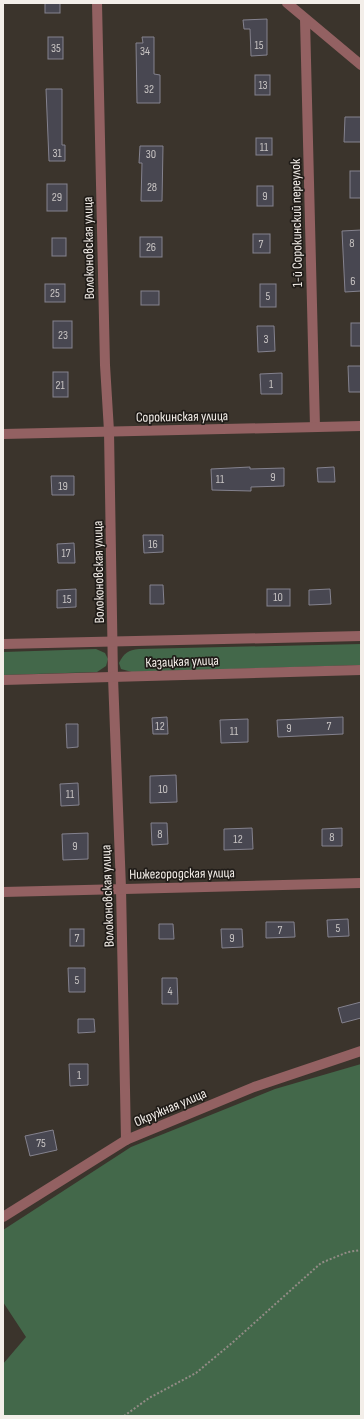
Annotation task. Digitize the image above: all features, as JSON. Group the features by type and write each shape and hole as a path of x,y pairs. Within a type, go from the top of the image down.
{"street":[{"name":"Волоконовская улица","path":"96,3 104,365 109,431 113,677 121,888 126,1140"},
{"path":"287,3 361,65"},
{"name":"1-й Сорокинский переулок","path":"305,19 315,427"},
{"name":"Сорокинская улица","path":"3,434 361,426"},
{"name":"Казацкая улица","path":"3,644 113,640 361,636"},
{"name":"Казацкая улица","path":"3,680 361,670"},
{"name":"Нижегородская улица","path":"3,892 361,883"},
{"name":"Окружная улица","path":"3,1217 126,1140 254,1087 361,1051"}],"path":[{"path":"124,1416 149,1398 196,1373 232,1343 321,1263 348,1252 361,1250"}],"green space":[{"path":"361,644 361,665 132,672 121,669 119,663 127,653 132,650 139,649"},
{"path":"96,649 105,653 108,659 106,666 97,672 3,675 3,652"},
{"path":"361,1064 361,1416 3,1416 3,1364 26,1337 3,1302 3,1230 131,1147 275,1089"}],"building":[{"path":"45,3 60,3 60,13 45,13"},
{"path":"267,19 267,55 251,56 250,29 244,29 243,20"},
{"path":"48,37 63,37 63,59 48,59"},
{"path":"142,37 154,37 154,74 160,75 160,103 137,103 136,43 143,43"},
{"path":"255,75 270,75 270,95 255,95"},
{"path":"46,89 62,89 62,145 65,145 65,161 49,161"},
{"path":"345,117 361,117 361,142 344,142"},
{"path":"256,138 272,138 272,155 256,155"},
{"path":"140,146 163,146 162,201 141,201 142,163 139,163"},
{"path":"350,171 361,171 361,198 350,198"},
{"path":"47,184 67,184 67,211 47,211"},
{"path":"257,186 273,186 273,206 257,206"},
{"path":"361,230 361,291 345,292 342,231"},
{"path":"253,234 270,234 270,253 253,253"},
{"path":"140,237 162,237 162,257 140,257"},
{"path":"52,238 66,238 66,256 52,256"},
{"path":"45,284 65,284 65,302 45,302"},
{"path":"260,284 276,284 276,307 260,307"},
{"path":"141,291 159,291 159,305 141,305"},
{"path":"53,321 72,321 72,348 53,348"},
{"path":"351,323 361,323 361,346 351,346"},
{"path":"257,326 274,326 275,351 258,352"},
{"path":"348,366 361,366 361,392 349,392"},
{"path":"53,372 68,372 68,397 53,397"},
{"path":"282,373 282,394 261,394 260,374"},
{"path":"250,467 250,469 284,468 284,486 251,487 251,491 212,490 211,469"},
{"path":"334,467 335,482 318,482 317,468"},
{"path":"51,476 74,476 74,495 52,495"},
{"path":"143,535 163,535 163,552 144,553"},
{"path":"74,543 75,563 58,563 57,544"},
{"path":"150,585 163,585 164,604 150,604"},
{"path":"76,589 76,607 57,608 57,590"},
{"path":"267,589 290,589 290,606 267,606"},
{"path":"330,589 331,604 309,605 309,590"},
{"path":"167,717 168,734 153,734 152,718"},
{"path":"343,717 343,734 278,737 277,720"},
{"path":"248,719 248,742 221,743 220,720"},
{"path":"66,724 78,724 78,747 67,748"},
{"path":"176,775 177,802 150,803 150,776"},
{"path":"78,783 79,805 61,806 60,784"},
{"path":"151,823 167,823 168,844 152,845"},
{"path":"252,828 253,849 224,850 224,829"},
{"path":"342,828 342,846 322,846 322,829"},
{"path":"88,833 88,859 63,860 62,834"},
{"path":"348,919 349,936 328,937 327,920"},
{"path":"266,922 294,922 295,937 266,938"},
{"path":"159,924 173,924 174,939 159,939"},
{"path":"70,929 84,929 84,946 70,946"},
{"path":"221,929 242,929 243,947 222,948"},
{"path":"68,968 85,968 85,992 69,992"},
{"path":"162,978 177,978 178,1004 162,1004"},
{"path":"361,1002 361,1018 342,1023 338,1008"},
{"path":"78,1019 94,1019 95,1032 78,1033"},
{"path":"69,1064 88,1064 88,1085 70,1086"},
{"path":"53,1130 57,1150 30,1156 25,1136"}]}
